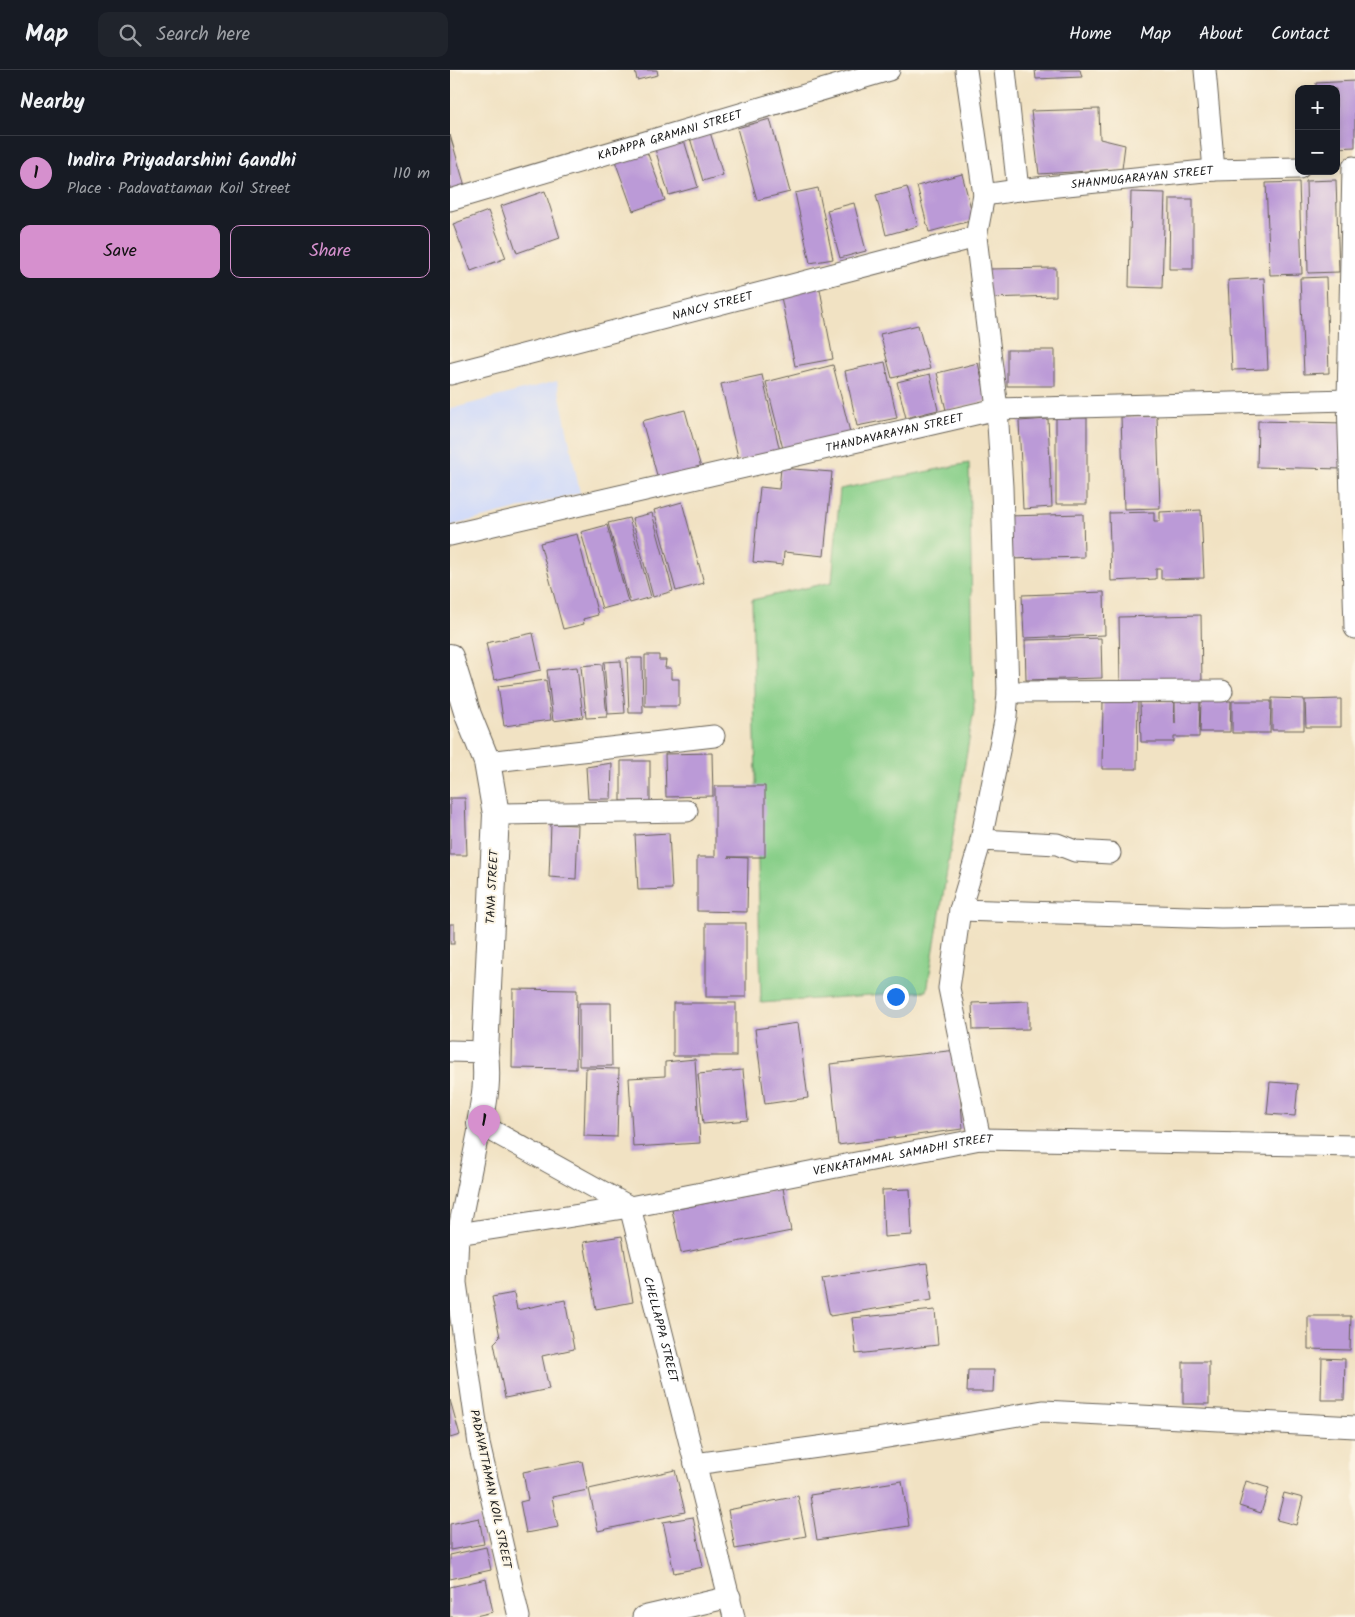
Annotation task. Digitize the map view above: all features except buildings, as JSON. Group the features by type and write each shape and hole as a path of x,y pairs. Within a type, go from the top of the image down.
{"street":[{"name":"KADAPPA GRAMANI STREET","path":"450,200 890,70"},
{"path":"966,70 984,195 976,238 997,409 1002,487 1008,692 1006,716 981,840 960,910 948,988 980,1139"},
{"path":"1006,70 1018,190"},
{"path":"1205,70 1214,170"},
{"path":"1348,167 1348,400 1355,628"},
{"name":"SHANMUGARAYAN STREET","path":"984,195 1214,170 1295,168"},
{"name":"NANCY STREET","path":"450,374 976,238"},
{"name":"THANDAVARAYAN STREET","path":"450,535 997,409 1348,400"},
{"name":"TANA STREET","path":"450,657 468,715 487,762 496,814 485,1052 487,1089 480,1124"},
{"path":"1008,692 1222,691"},
{"path":"487,762 714,736"},
{"path":"496,814 687,811"},
{"path":"981,840 1057,844 1076,851 1110,853"},
{"path":"960,910 1221,918 1355,916"},
{"path":"450,1051 485,1052"},
{"path":"480,1124 630,1207"},
{"name":"PADAVATTAMAN KOIL STREET","path":"480,1124 458,1234 456,1283 479,1444 519,1617"},
{"name":"VENKATAMMAL SAMADHI STREET","path":"458,1234 630,1207 980,1139 1355,1146"},
{"name":"CHELLAPPA STREET","path":"630,1207 732,1607"},
{"path":"695,1464 876,1439 1043,1411 1355,1427"},
{"path":"643,1617 732,1607"}],"shaded area":[{"path":"557,381 580,493 450,526 450,409"}],"green space":[{"path":"969,463 974,710 927,991 761,1003 752,600 832,582 840,489"}],"place":[{"name":"Indira Priyadarshini Gandhi","path":"484,1146"}]}
